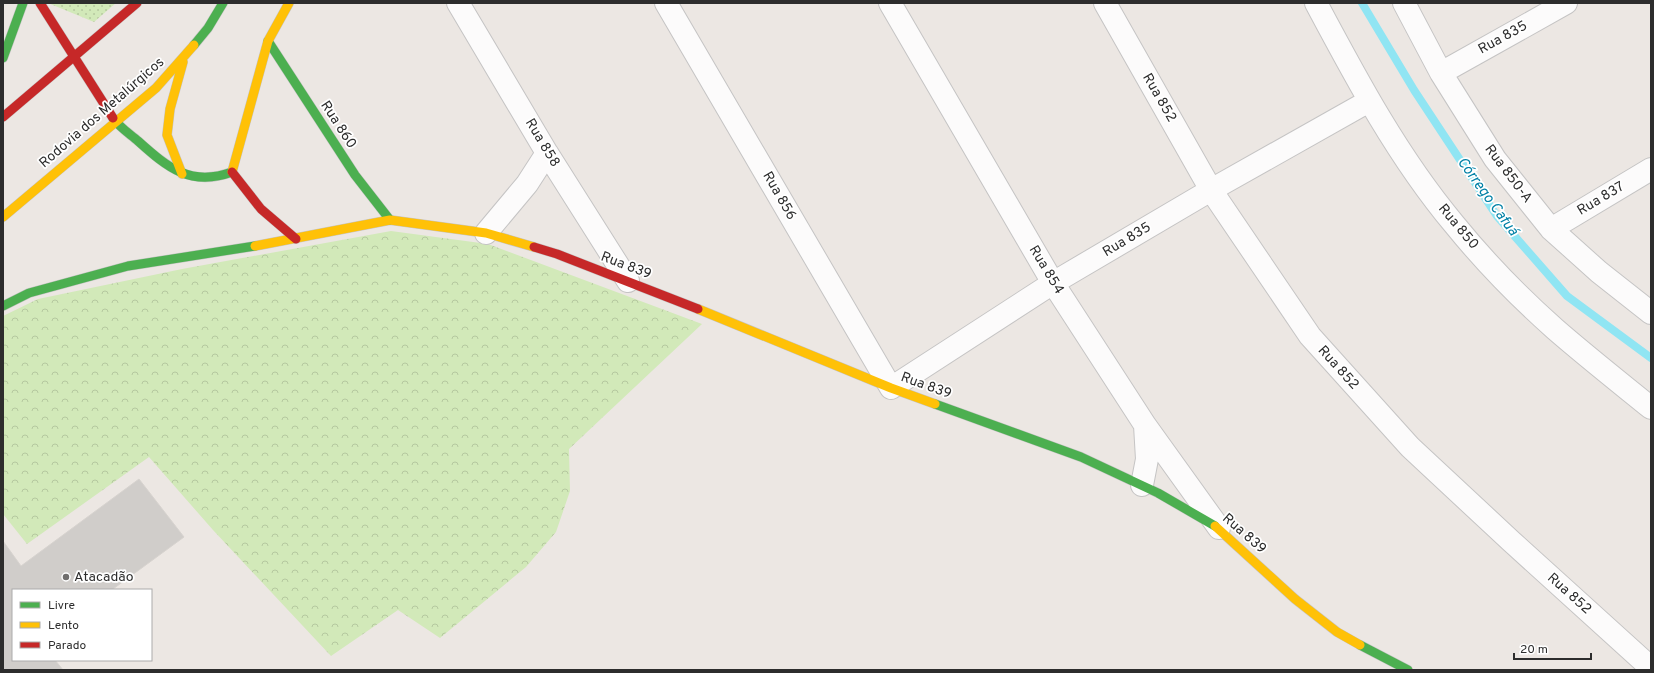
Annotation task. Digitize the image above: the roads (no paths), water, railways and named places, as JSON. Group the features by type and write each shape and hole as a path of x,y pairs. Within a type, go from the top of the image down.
{"street":[{"path":"3,58 23,3"},
{"path":"40,3 116,122 150,152 182,174 198,178 216,178 232,172"},
{"path":"3,117 137,3"},
{"name":"Rodovia dos Metalúrgicos","path":"3,217 156,88 184,58 208,28 223,3"},
{"path":"289,3 268,41 232,172 247,195 260,211 296,239"},
{"name":"Rua 858","path":"458,3 547,153 628,281"},
{"name":"Rua 856","path":"666,3 891,388"},
{"name":"Rua 854","path":"890,3 1053,283 1145,425 1219,528"},
{"name":"Rua 852","path":"1105,3 1211,190 1310,336 1410,447 1651,668"},
{"name":"Rua 850","path":"1316,3 1369,101 1414,171 1454,224 1497,272 1555,329 1651,408"},
{"name":"Rua 850-A","path":"1404,3 1441,73 1495,159 1551,229 1598,272 1651,313"},
{"name":"Rua 835","path":"1441,73 1566,3"},
{"name":"Rua 860","path":"268,41 355,175 390,220"},
{"path":"182,174 167,135 170,109 184,58"},
{"name":"Rua 835","path":"891,388 1053,283 1211,190 1369,101"},
{"path":"486,233 527,184 547,153"},
{"name":"Rua 837","path":"1551,229 1651,169"},
{"name":"Rua 839","path":"3,306 30,293 128,266 237,250 390,220 486,233 557,254 628,281 891,388 1081,458 1142,485 1219,528 1295,599 1337,632 1379,656 1408,670"},
{"path":"1142,485 1147,459 1145,425"}],"waterway":[{"name":"Córrego Cafuá","path":"1362,3 1414,90 1497,216 1567,296 1651,358"}],"place":[{"name":"Atacadão","path":"66,577"}]}
